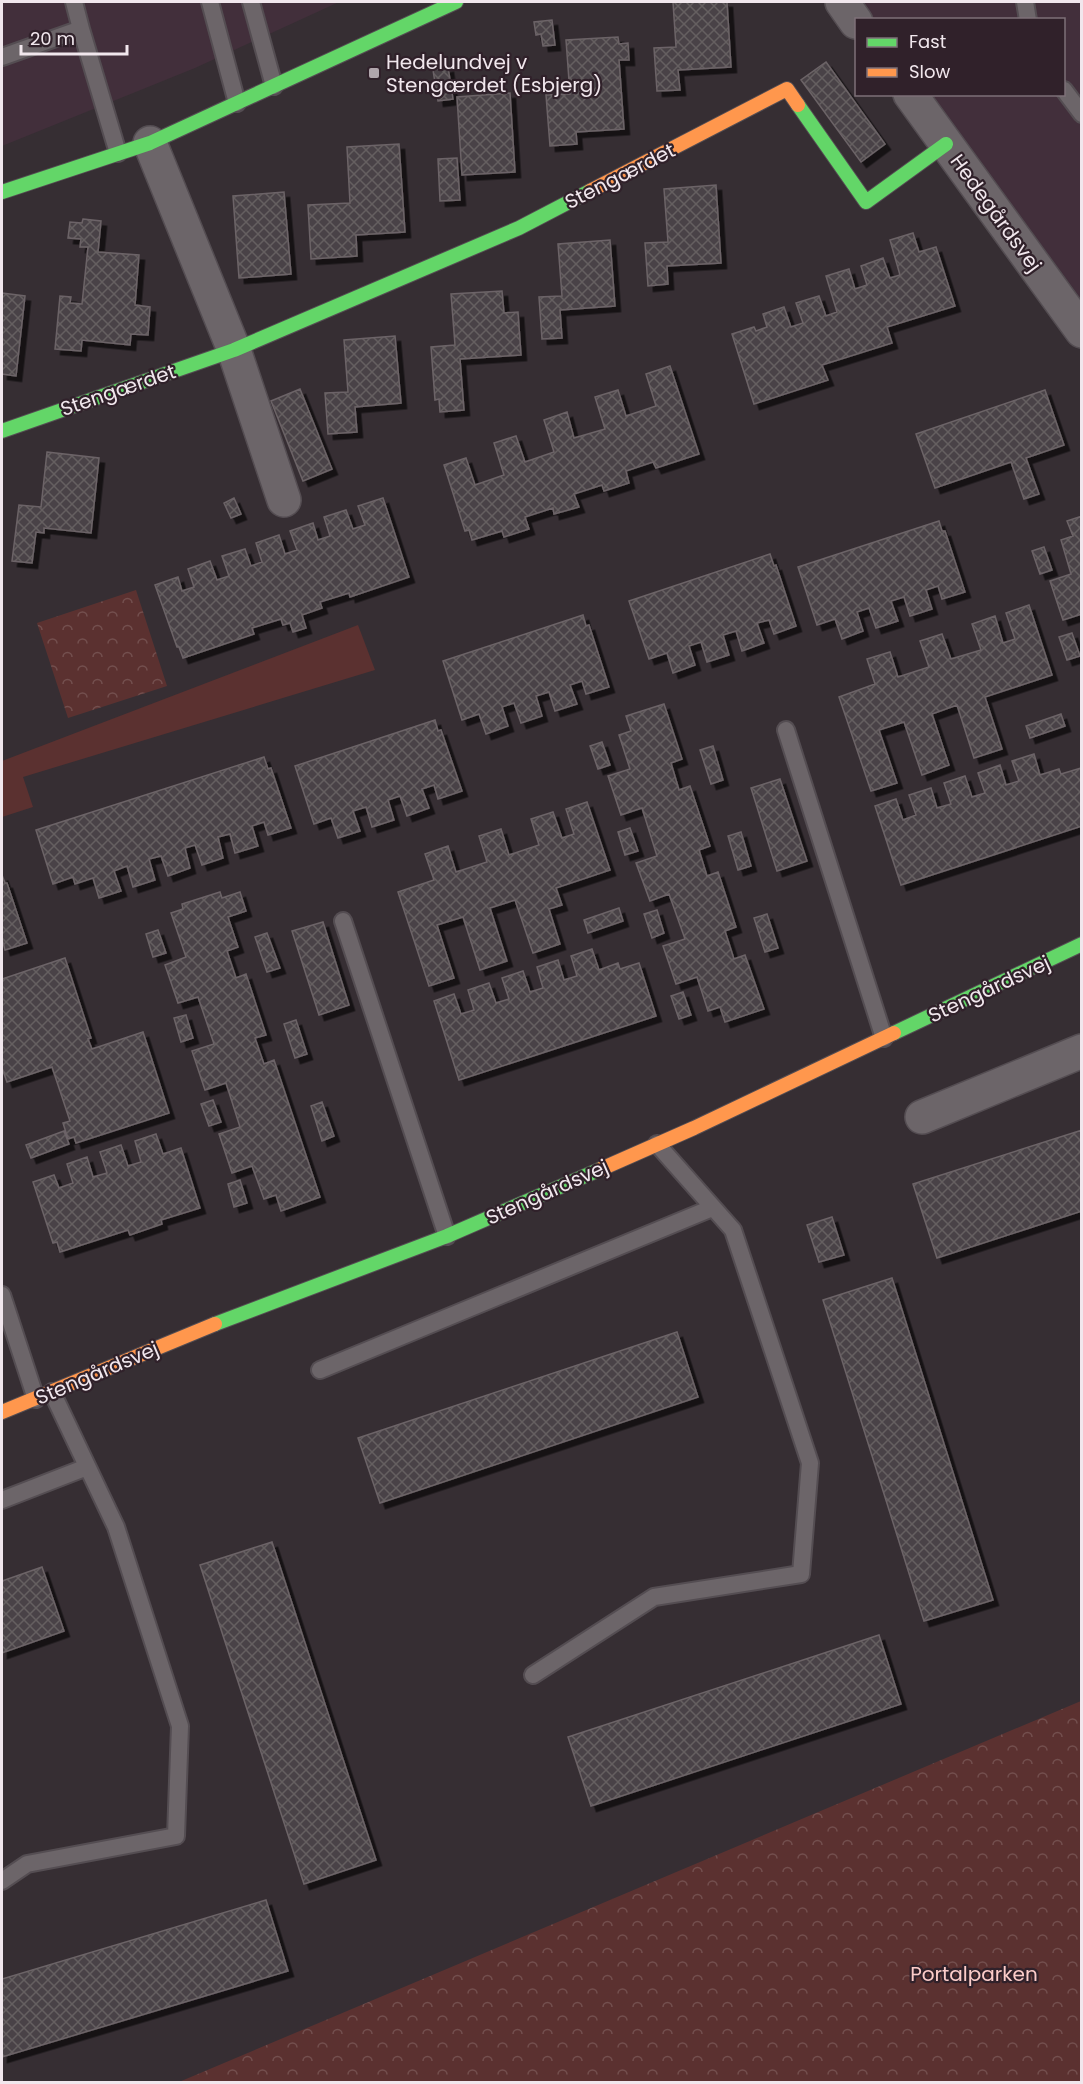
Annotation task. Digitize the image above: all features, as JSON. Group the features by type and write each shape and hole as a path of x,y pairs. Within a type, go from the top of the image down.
{"street":[{"path":"2,192 150,143 456,2"},
{"path":"842,2 855,21"},
{"name":"Stengærdet","path":"2,431 234,350 519,228 787,89 866,202 946,144"},
{"name":"Hedegårdsvej","path":"911,96 1082,331"},
{"path":"150,143 234,350 284,500"},
{"name":"Stengårdsvej","path":"2,1412 253,1308 447,1236 657,1144 1082,945"},
{"path":"922,1117 1082,1051"}],"lane":[{"path":"74,2 118,153"},
{"path":"210,2 237,103"},
{"path":"251,2 274,86"},
{"path":"1025,2 1028,18"},
{"path":"2,57 81,29"},
{"path":"1065,91 1082,114"},
{"path":"786,730 884,1038"},
{"path":"343,921 447,1236"},
{"path":"533,1675 654,1597 801,1574 810,1463 734,1230 657,1144"},
{"path":"321,1370 712,1208"},
{"path":"2,1294 36,1399"},
{"path":"2,1881 27,1864 176,1836 180,1726 116,1527 52,1392"},
{"path":"2,1500 87,1467"}],"shaded area":[{"path":"2,2 339,2 195,68 2,146"},
{"path":"861,2 1081,2 1081,299 931,96 1065,96 1065,18 873,18"}],"green space":[{"path":"136,590 167,686 68,718 37,623"},
{"path":"358,625 375,670 23,777 33,807 2,817 2,761"},
{"name":"Portalparken","path":"1081,1701 1081,2082 179,2082"}],"building":[{"path":"673,2 727,2 731,67 678,70 680,90 657,91 654,48 676,47"},
{"path":"552,20 555,45 543,46 541,34 536,35 534,22"},
{"path":"618,37 619,44 628,43 629,60 619,60 624,129 576,132 577,144 550,146 546,95 570,94 566,40"},
{"path":"826,62 885,144 861,162 801,80"},
{"path":"448,67 453,99 438,101 433,70"},
{"path":"510,93 515,172 462,175 457,97"},
{"path":"399,144 405,232 356,235 357,256 311,259 308,205 350,203 347,147"},
{"path":"457,158 460,200 440,201 438,159"},
{"path":"716,185 721,263 667,266 668,284 648,286 645,243 668,242 664,189"},
{"path":"284,192 291,274 239,278 233,196"},
{"path":"83,219 101,221 98,252 139,255 135,305 150,307 148,335 131,334 130,345 82,340 81,351 55,349 60,296 71,297 70,303 82,304 88,247 80,247 81,239 68,238 70,222 82,223"},
{"path":"913,233 919,252 936,247 955,306 887,327 892,343 822,365 828,380 754,404 732,334 754,327 756,331 767,327 763,314 784,307 791,327 803,323 796,303 819,296 826,316 837,312 826,276 849,269 855,289 867,285 861,266 883,258 890,278 900,275 890,240"},
{"path":"610,240 615,306 560,310 562,338 542,339 539,297 562,296 558,244"},
{"path":"502,291 504,313 518,312 521,355 460,359 464,410 440,412 439,399 435,400 431,347 455,345 451,294"},
{"path":"2,293 25,296 16,376 2,374"},
{"path":"395,336 401,403 355,407 357,432 328,434 325,393 348,392 344,340"},
{"path":"670,366 699,454 656,468 653,462 626,471 629,483 604,491 602,485 574,494 579,507 554,514 553,508 525,517 529,529 504,537 502,531 472,540 469,530 465,531 444,465 466,458 475,485 504,475 494,443 516,436 525,462 554,452 544,420 567,412 574,438 605,429 595,397 618,390 626,416 656,406 646,374"},
{"path":"300,389 332,469 303,481 271,401"},
{"path":"1045,390 1064,445 1026,458 1039,494 1024,499 1011,462 935,488 916,434"},
{"path":"47,452 99,458 91,533 44,528 44,533 36,532 32,563 12,561 19,505 41,507"},
{"path":"234,498 241,514 231,518 224,503"},
{"path":"383,498 409,577 350,597 349,593 320,602 322,608 302,615 306,628 293,632 290,623 283,625 281,619 252,628 254,634 183,658 155,585 178,577 182,591 194,587 188,569 210,561 217,580 229,576 222,556 245,549 251,566 262,562 256,543 279,535 285,554 297,550 290,531 313,523 318,540 330,536 324,517 346,510 353,529 365,525 358,506"},
{"path":"1082,516 1082,614 1063,620 1050,581 1071,574 1061,540 1073,536 1067,521"},
{"path":"939,521 942,531 945,531 965,592 942,599 938,586 926,590 932,609 910,616 904,597 891,601 898,621 876,628 869,608 857,612 863,631 842,639 835,619 817,625 798,567"},
{"path":"1044,547 1052,570 1040,574 1032,551"},
{"path":"770,554 774,566 776,565 796,626 774,634 769,620 757,623 764,643 742,651 736,631 723,635 729,655 707,662 701,642 689,646 695,665 673,673 667,653 649,659 629,601"},
{"path":"1029,605 1052,675 985,697 1002,749 974,758 957,705 932,714 949,765 922,775 904,722 879,730 897,783 871,791 839,697 875,684 867,659 890,652 898,677 929,667 920,641 942,634 951,659 981,650 972,624 995,616 1003,643 1015,639 1006,613"},
{"path":"583,615 586,626 589,625 609,687 586,694 582,681 570,685 577,704 555,711 549,692 536,696 542,716 521,723 514,703 502,707 508,726 486,734 479,714 462,720 443,661"},
{"path":"1072,633 1080,656 1067,660 1059,637"},
{"path":"664,704 682,759 671,763 679,790 690,786 710,846 699,850 707,876 718,872 736,927 725,931 734,959 745,955 764,1009 725,1022 720,1007 708,1011 697,977 676,984 663,946 685,939 669,894 650,901 636,863 657,856 642,808 621,815 608,776 630,769 619,735 631,731 626,716"},
{"path":"1061,714 1065,726 1030,738 1026,726"},
{"path":"435,720 438,731 441,730 462,791 438,799 434,785 422,789 429,808 407,816 400,796 388,800 394,820 372,827 366,807 353,811 360,831 338,838 331,818 314,824 295,766"},
{"path":"602,742 610,765 598,769 590,746"},
{"path":"713,746 723,780 711,784 700,750"},
{"path":"1034,754 1040,775 1059,769 1061,774 1081,768 1082,826 901,885 875,806 896,799 903,820 916,815 909,795 931,788 937,808 951,804 944,783 965,776 972,797 985,793 978,773 1000,765 1006,785 1019,781 1012,761"},
{"path":"264,757 268,769 271,768 291,828 268,835 264,822 252,826 258,846 235,853 230,834 218,837 223,858 202,865 195,845 185,848 190,868 168,876 161,856 149,859 155,880 133,887 127,866 114,871 121,891 99,898 93,878 75,884 73,877 53,884 36,830"},
{"path":"780,779 807,861 777,871 751,788"},
{"path":"587,802 610,870 556,888 562,905 549,909 560,944 533,953 515,900 490,908 507,961 480,970 463,917 437,925 454,978 429,986 398,892 434,880 425,854 448,846 456,872 487,862 479,836 501,829 509,855 539,845 531,819 553,812 562,838 574,834 566,809"},
{"path":"630,828 638,851 625,855 618,832"},
{"path":"741,832 751,866 738,870 728,836"},
{"path":"2,875 7,883 27,943 5,950 2,939"},
{"path":"220,892 222,898 240,892 246,911 228,917 238,947 227,951 236,978 246,974 266,1035 255,1038 264,1064 274,1060 320,1197 281,1211 276,1195 264,1199 252,1166 232,1173 219,1134 240,1127 226,1083 205,1090 192,1051 214,1044 198,997 178,1003 165,965 186,957 171,913 183,909 182,904"},
{"path":"619,908 623,921 588,933 584,920"},
{"path":"657,910 664,933 652,938 644,914"},
{"path":"767,914 778,948 765,952 754,918"},
{"path":"323,922 349,1005 319,1015 292,931"},
{"path":"158,930 166,953 153,957 146,934"},
{"path":"267,933 280,968 267,972 255,937"},
{"path":"592,949 599,970 618,963 620,969 639,963 656,1016 459,1080 434,1001 454,994 461,1014 474,1010 468,990 489,983 496,1003 509,999 502,978 523,971 530,992 543,988 537,967 558,960 564,980 577,976 571,956"},
{"path":"65,958 91,1038 88,1039 92,1049 143,1032 169,1113 76,1143 74,1137 68,1139 63,1123 70,1121 52,1067 7,1082 2,1068 2,979"},
{"path":"683,992 691,1015 679,1019 671,996"},
{"path":"186,1015 193,1038 181,1042 174,1018"},
{"path":"296,1020 307,1054 295,1058 284,1024"},
{"path":"213,1100 221,1122 209,1126 201,1104"},
{"path":"322,1102 334,1136 322,1141 311,1106"},
{"path":"1082,1130 1082,1211 937,1258 913,1184"},
{"path":"64,1131 69,1144 31,1158 26,1145"},
{"path":"156,1134 163,1154 181,1148 200,1208 161,1220 162,1224 130,1235 128,1230 60,1252 57,1242 53,1243 33,1182 54,1175 59,1188 73,1183 67,1164 87,1157 93,1177 107,1173 100,1152 121,1145 128,1166 141,1162 135,1141"},
{"path":"240,1180 247,1203 234,1207 228,1184"},
{"path":"832,1217 844,1255 819,1262 807,1225"},
{"path":"892,1278 993,1600 924,1621 823,1300"},
{"path":"677,1332 698,1397 380,1503 358,1438"},
{"path":"272,1542 376,1860 304,1884 200,1565"},
{"path":"42,1567 64,1631 2,1653 2,1581"},
{"path":"879,1635 901,1704 591,1806 568,1737"},
{"path":"266,1900 288,1971 2,2057 2,1979"}],"traffic: fast":[{"path":"2,192 150,143 456,2"},
{"path":"798,105 866,202 946,144"},
{"path":"2,431 234,350 519,228 590,191"},
{"path":"894,1033 1082,944"},
{"path":"215,1324 447,1236 601,1169"}],"traffic: slow":[{"path":"590,191 787,89 798,105"},
{"path":"601,1169 694,1128 894,1033"},
{"path":"2,1412 215,1324"}],"place":[{"name":"Hedelundvej v Stengærdet (Esbjerg)","path":"374,73"}]}
